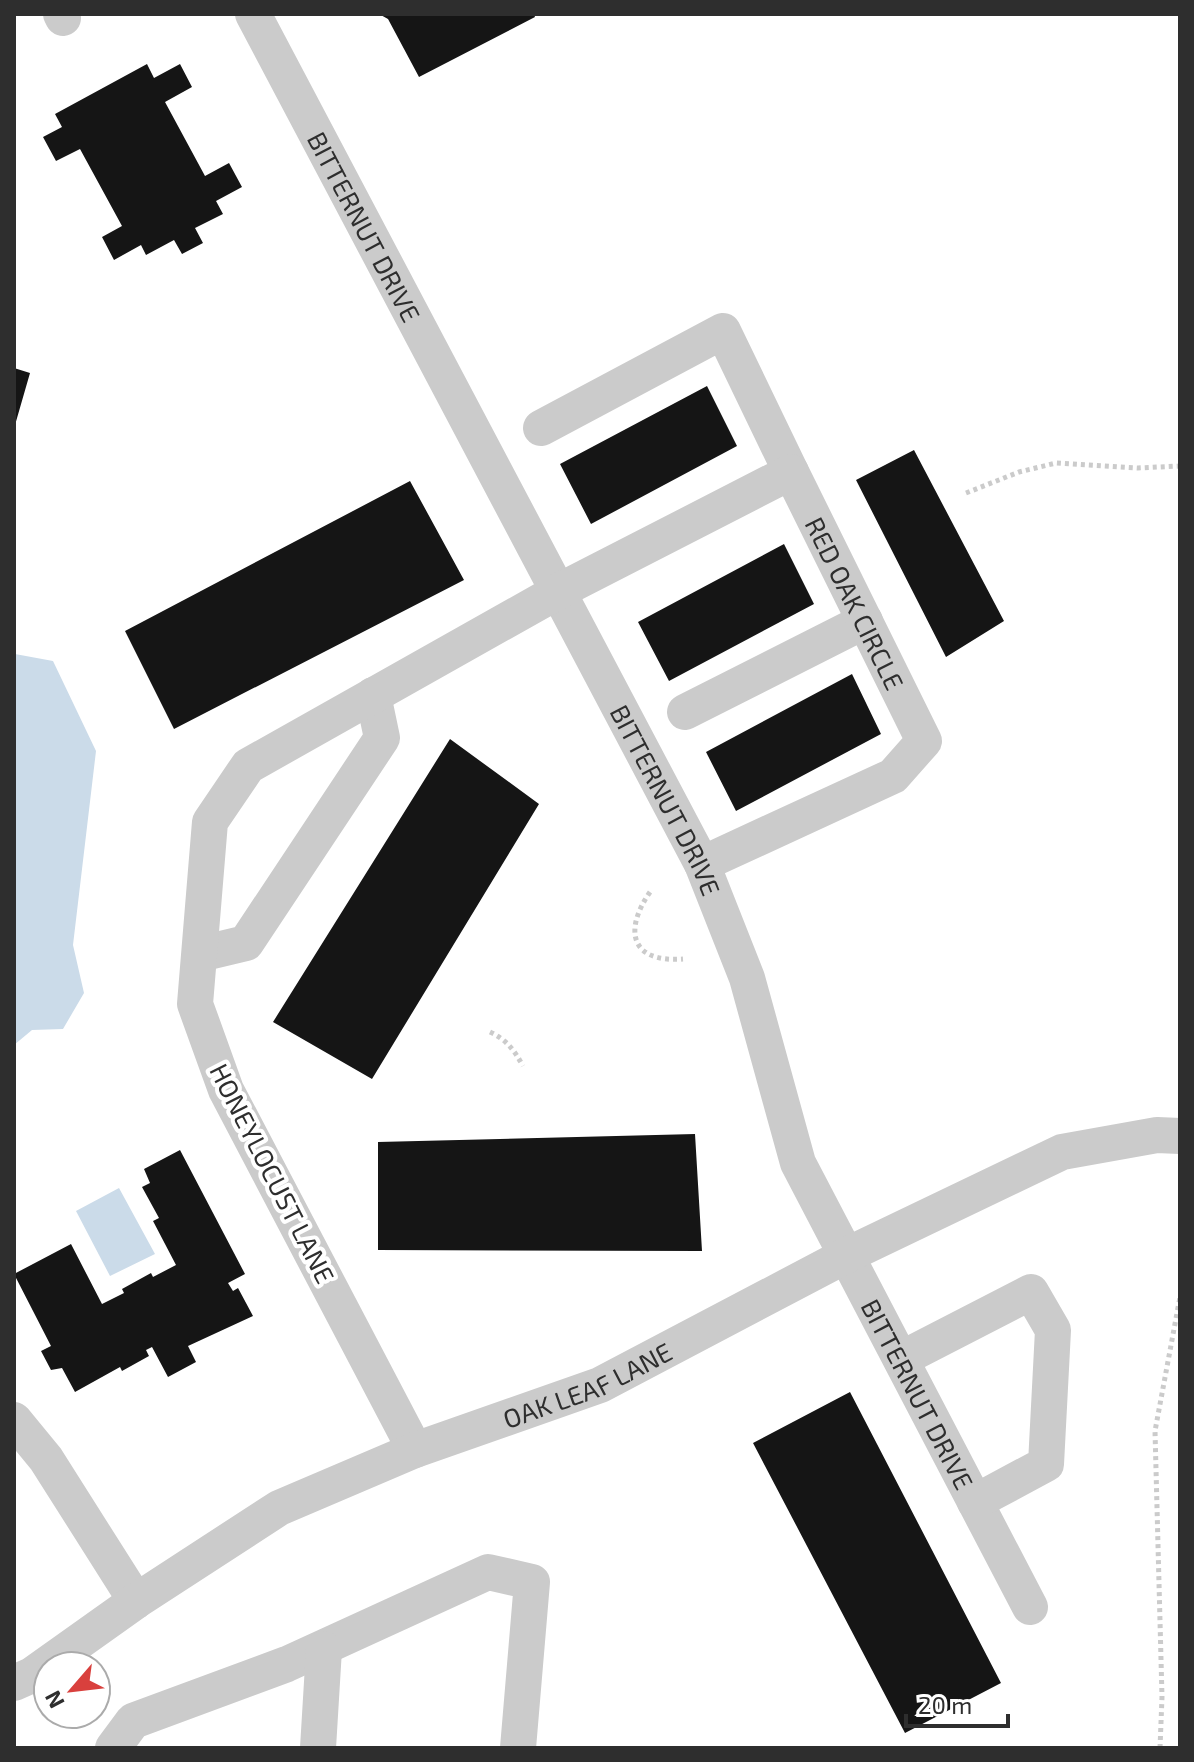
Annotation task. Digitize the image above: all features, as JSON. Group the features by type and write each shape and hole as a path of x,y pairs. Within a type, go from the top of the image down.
{"street":[{"name":"BITTERNUT DRIVE","path":"253,14 702,864 747,978 798,1163 1030,1607"},
{"name":"RED OAK CIRCLE","path":"541,428 723,331 924,741 893,776 702,864"},
{"path":"557,592 791,472"},
{"name":"HONEYLOCUST LANE","path":"415,1450 226,1090 195,1004 210,822 248,766 557,592"},
{"path":"685,712 865,621"},
{"path":"200,954 246,943 382,738 373,695"},
{"name":"OAK LEAF LANE","path":"14,1683 32,1675 136,1601 279,1508 415,1450 600,1385 847,1255 1062,1152 1157,1135 1180,1136"},
{"path":"901,1359 1031,1292 1053,1330 1046,1464 975,1502"},
{"path":"14,1420 46,1459 136,1601"},
{"path":"113,1748 133,1721 324,1649 488,1572 532,1582 518,1748"},
{"path":"318,1748 324,1649"}],"path":[{"path":"966,493 1019,472 1056,463 1138,468 1180,466"},
{"path":"650,892 637,911 635,938 643,952 663,961 683,959"},
{"path":"490,1032 512,1047 523,1066"},
{"path":"1160,1748 1162,1697 1155,1431 1180,1297"}],"water":[{"path":"15,654 53,661 96,751 73,945 84,993 63,1029 32,1030 14,1045"},
{"path":"119,1188 155,1254 110,1276 76,1211"}],"building":[{"path":"379,14 534,14 535,17 419,77 388,19"},
{"path":"147,64 154,78 180,64 192,87 165,102 205,176 229,163 242,187 216,201 223,214 195,228 203,243 182,254 174,240 146,255 141,245 114,260 102,237 122,226 80,149 56,161 43,137 62,127 55,114"},
{"path":"14,368 30,373 15,425 14,425"},
{"path":"707,386 737,446 591,524 560,464"},
{"path":"914,450 1004,621 946,657 856,480"},
{"path":"410,481 464,580 174,729 125,631"},
{"path":"784,544 814,604 669,681 638,622"},
{"path":"852,674 881,734 736,811 706,752"},
{"path":"450,739 539,804 372,1079 273,1022"},
{"path":"695,1134 702,1251 378,1250 378,1142"},
{"path":"180,1150 245,1274 228,1283 233,1291 238,1288 253,1316 188,1346 196,1362 168,1377 152,1347 146,1350 149,1356 122,1371 120,1367 75,1392 62,1368 51,1370 41,1351 51,1346 14,1274 71,1244 102,1304 124,1293 122,1289 151,1273 153,1277 176,1265 153,1221 159,1218 142,1187 150,1183 144,1169"},
{"path":"850,1392 1001,1683 905,1733 753,1443"}]}
